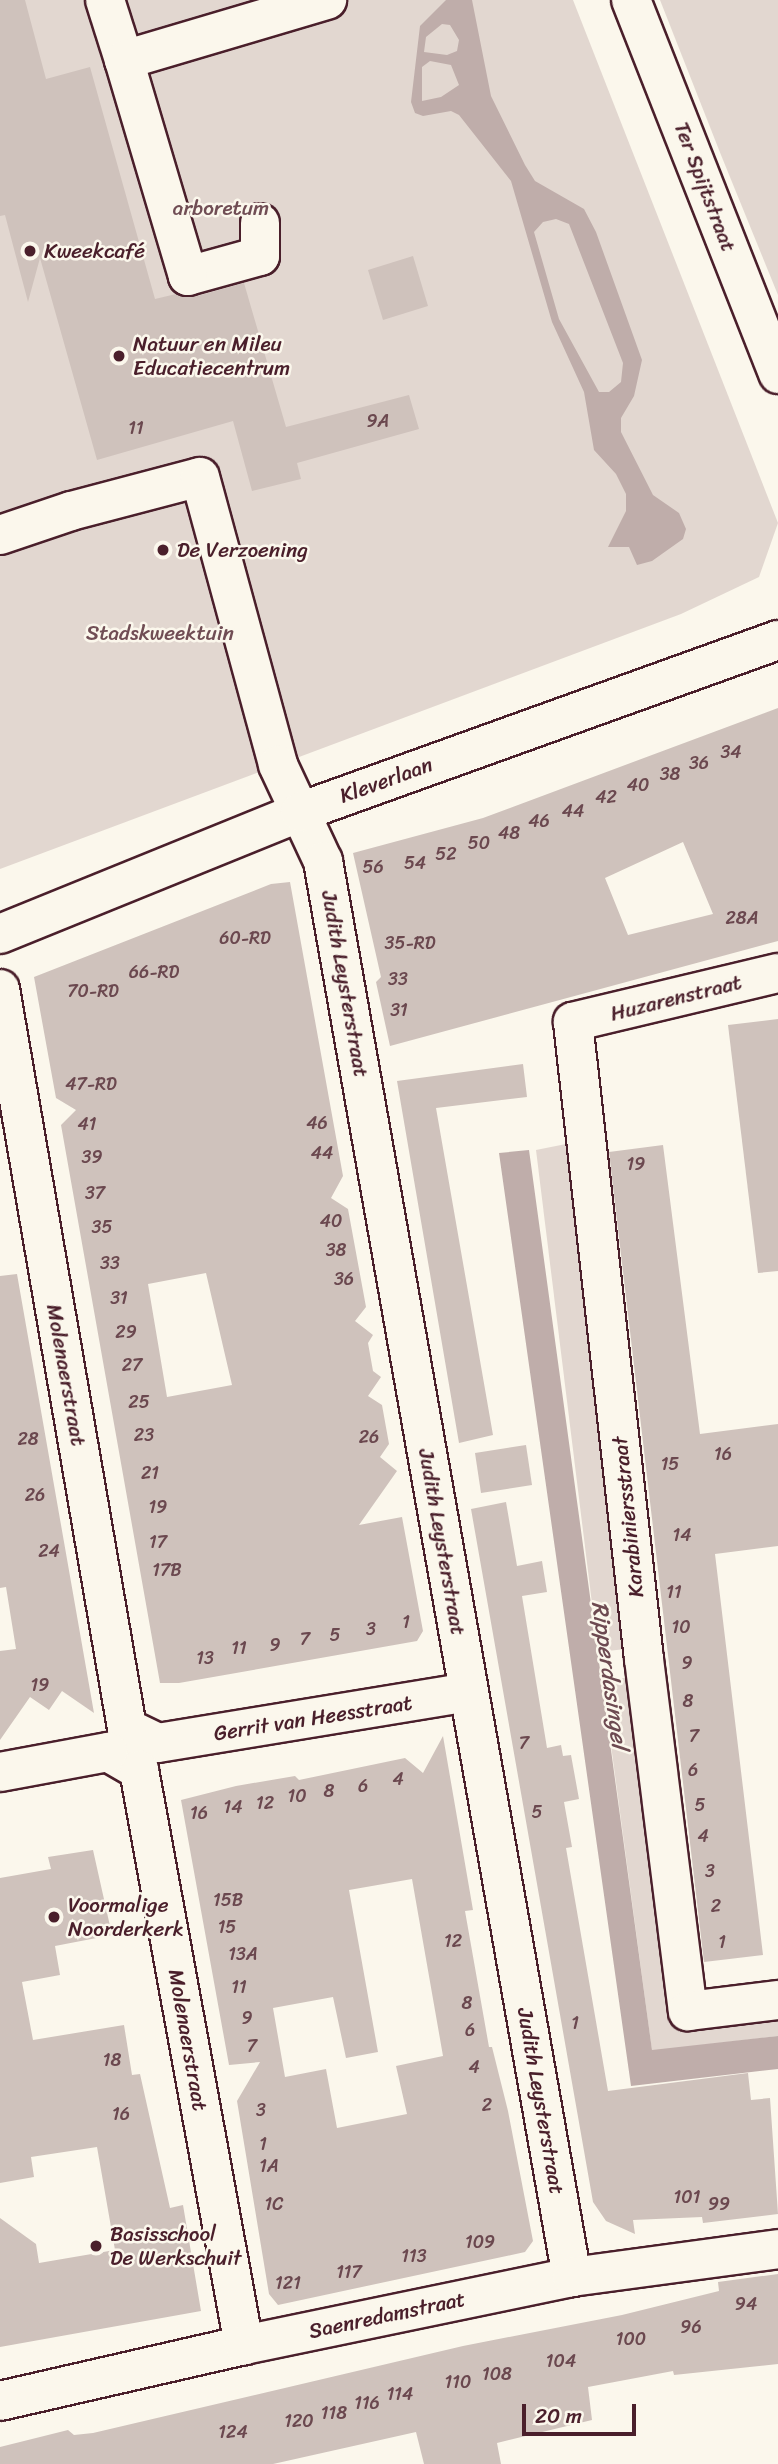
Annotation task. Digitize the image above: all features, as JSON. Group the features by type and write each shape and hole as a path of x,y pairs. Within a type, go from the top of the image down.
{"street":[{"path":"105,0 188,276 260,256 260,223"},
{"path":"124,60 327,0"},
{"name":"Ter Spijtstraat","path":"631,0 778,374"},
{"name":"Judith Leysterstraat","path":"0,535 71,511 200,477 278,765 323,861 572,2277"},
{"name":"Kleverlaan","path":"0,934 300,811 778,640"},
{"name":"Huzarenstraat","path":"573,1023 778,972"},
{"name":"Molenaerstraat","path":"0,989 133,1748 244,2345"},
{"name":"Karabiniersstraat","path":"573,1023 688,2011 778,2000"},
{"name":"Gerrit van Heesstraat","path":"0,1772 468,1692"},
{"name":"Saenredamstraat","path":"0,2401 244,2345 572,2277 778,2249"}],"green space":[{"path":"0,0 573,0 778,523 759,577 681,614 0,869"},
{"path":"660,0 778,0 778,295 721,155"},
{"path":"566,1144 626,1649 598,1652 536,1150"},
{"path":"602,1678 629,1678 673,2025 778,2013 778,2036 652,2051"}],"shaded area":[{"path":"446,0 472,0 491,96 525,165 535,181 584,209 596,232 642,360 634,396 621,418 621,432 653,495 679,513 686,529 683,539 652,561 637,565 629,547 608,547 626,511 626,494 616,474 594,450 584,392 552,322 511,181 459,115 451,111 423,116 415,113 411,102 420,26","holes":["442,24 450,25 459,40 457,51 447,55 424,52 426,37","430,61 451,65 459,85 441,97 422,101 422,67","556,219 569,224 623,363 621,382 609,392 599,392 559,319 534,232 543,222"]},
{"path":"529,1150 652,2050 778,2036 778,2069 631,2086 499,1153"}],"building":[{"path":"0,0 25,0 46,79 90,67 155,299 176,294 194,297 244,283 286,427 409,395 419,429 297,463 301,479 252,491 233,421 97,460 40,258 28,302 5,215 0,216"},
{"path":"413,256 428,306 383,320 368,270"},
{"path":"778,708 778,941 390,1046 376,982 381,977 353,853 483,818","holes":["683,842 713,914 628,935 605,878"]},
{"path":"290,882 343,1176 331,1198 348,1209 366,1307 355,1321 373,1335 368,1343 373,1371 381,1377 368,1396 382,1405 389,1444 380,1457 397,1471 359,1525 402,1517 423,1631 417,1641 179,1683 160,1683 61,1125 76,1110 56,1098 34,977 271,884","holes":["206,1273 232,1385 167,1397 148,1284"]},
{"path":"778,1019 778,1271 758,1273 728,1025"},
{"path":"523,1064 527,1097 436,1108 493,1435 459,1443 397,1081"},
{"path":"663,1145 700,1434 778,1424 778,1546 715,1554 763,1955 704,1962 609,1152"},
{"path":"17,1274 94,1713 62,1691 49,1710 30,1697 0,1740 0,1651 16,1649 6,1587 0,1588 0,1276"},
{"path":"526,1445 532,1485 481,1493 475,1453"},
{"path":"506,1502 517,1566 542,1561 547,1592 522,1596 547,1748 561,1745 563,1756 571,1755 579,1799 564,1802 572,1847 566,1848 608,2091 748,2073 751,2100 770,2098 778,2214 703,2223 702,2217 633,2220 635,2234 606,2221 593,2202 471,1509"},
{"path":"443,1736 473,1910 465,1911 489,2047 492,2047 508,2111 533,2241 525,2252 278,2305 269,2294 237,2101 260,2062 229,2065 181,1800 236,1786 295,1776 299,1780 405,1758 423,1773","holes":["412,1879 443,2056 396,2066 407,2114 337,2128 326,2069 285,2077 273,2008 333,1997 346,2058 378,2052 349,1890"]},
{"path":"93,1850 112,1935 55,1946 60,1975 22,1982 33,2040 124,2025 132,2075 140,2074 170,2208 183,2205 201,2311 0,2347 0,2218 36,2244 39,2263 115,2250 97,2147 31,2157 34,2177 0,2183 0,1878 51,1869 48,1857"},
{"path":"778,2274 778,2364 674,2375 673,2371 588,2387 592,2420 497,2443 501,2464 424,2464 416,2432 273,2464 0,2464 0,2447 68,2430 74,2435 93,2433 463,2346 622,2315 719,2291 718,2282"}],"place":[{"name":"Kweekcafé","path":"30,251"},
{"name":"Natuur en Mileu Educatiecentrum","path":"119,356"},
{"name":"De Verzoening","path":"163,550"},
{"name":"Voormalige Noorderkerk","path":"54,1917"},
{"name":"Basisschool De Werkschuit","path":"96,2246"}],"park label":[{"name":"arboretum","path":"221,208"},
{"name":"Stadskweektuin","path":"160,633"}],"water label":[{"name":"Ripperdasingel","path":"609,1675"}]}
